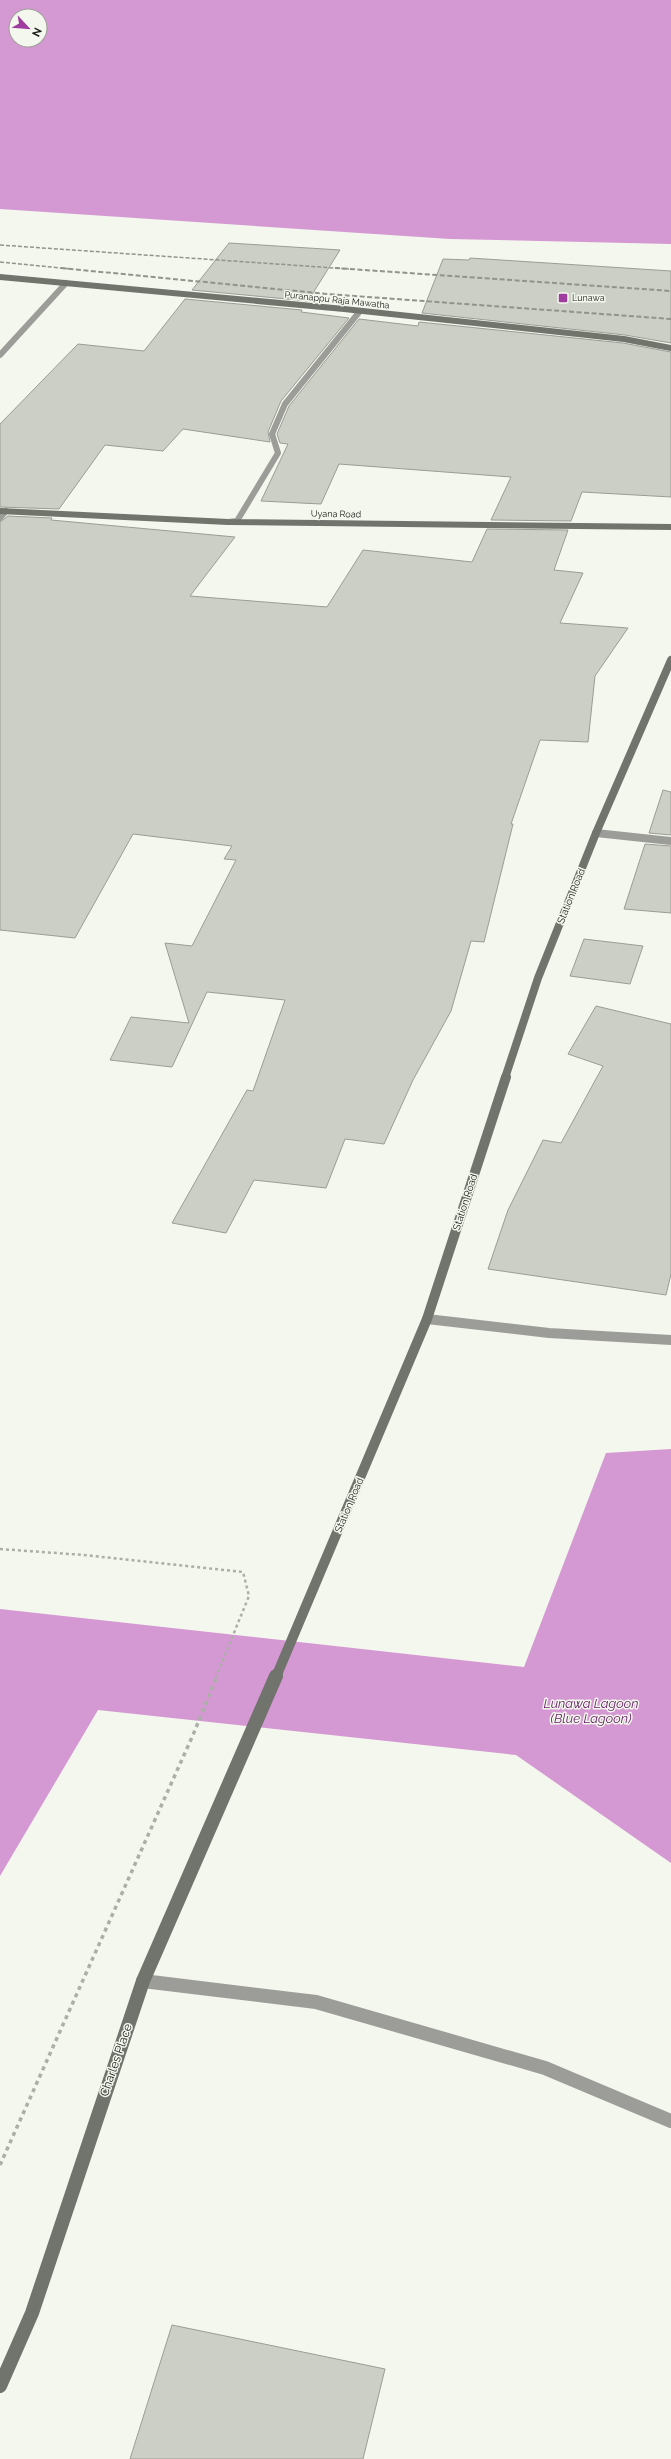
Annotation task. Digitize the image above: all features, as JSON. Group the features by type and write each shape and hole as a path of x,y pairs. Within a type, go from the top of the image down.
{"street":[{"name":"Puranappu Raja Mawatha","path":"0,277 360,311 624,340 671,348"},
{"path":"0,355 66,283"},
{"path":"228,522 237,521 278,453 272,434 285,404 360,311"},
{"path":"0,518 3,511"},
{"name":"Uyana Road","path":"3,511 228,522 671,527"},
{"name":"Station Road","path":"249,1741 427,1319 538,978 596,833 671,660"},
{"path":"596,833 671,841"},
{"path":"427,1319 504,1329 622,1339 671,1340"},
{"name":"Charles Place","path":"0,2386 32,2313 143,1982 249,1741"},
{"path":"143,1982 316,2002 545,2068 671,2121"}],"path":[{"path":"0,1549 84,1555 243,1572 249,1596 193,1735 0,2165"}],"water":[{"path":"0,0 671,0 671,244 450,239 0,209"},
{"name":"Lunawa Lagoon (Blue Lagoon)","path":"671,1449 671,1863 516,1755 98,1710 0,1876 0,1609 524,1667 606,1453"}],"building":[{"path":"229,243 340,250 308,301 192,290"},
{"path":"470,258 671,271 671,343 625,335 422,313 443,259 469,260"},
{"path":"185,299 302,310 301,312 349,318 281,401 268,432 270,442 183,429 163,451 105,445 59,509 0,507 0,424 78,344 144,351"},
{"path":"359,319 418,326 419,322 623,343 671,352 671,497 582,492 571,521 491,520 511,477 339,464 321,504 261,501 288,444 280,443 277,434 289,406"},
{"path":"8,516 52,518 51,520 235,537 190,596 327,607 363,550 472,562 487,529 568,530 554,570 583,573 560,623 628,628 595,676 588,742 540,740 511,824 513,824 484,942 471,941 451,1011 413,1080 384,1144 345,1139 326,1188 254,1180 226,1233 172,1223 247,1090 253,1091 285,1000 207,992 172,1067 110,1060 131,1017 189,1023 165,943 192,946 236,860 224,859 232,846 133,834 75,938 0,930 0,522"},
{"path":"663,790 671,792 671,835 649,833"},
{"path":"645,844 671,846 671,913 624,909"},
{"path":"584,939 643,946 630,984 570,976"},
{"path":"596,1006 671,1024 671,1274 666,1295 488,1269 508,1210 543,1140 561,1143 603,1066 568,1054"},
{"path":"172,2325 385,2369 363,2459 130,2459"}],"railway":[{"path":"0,245 349,269"},
{"path":"0,262 71,269"},
{"path":"61,268 327,294 671,319"},
{"path":"335,268 671,291"}],"place":[{"name":"Lunawa","path":"563,298"}]}
